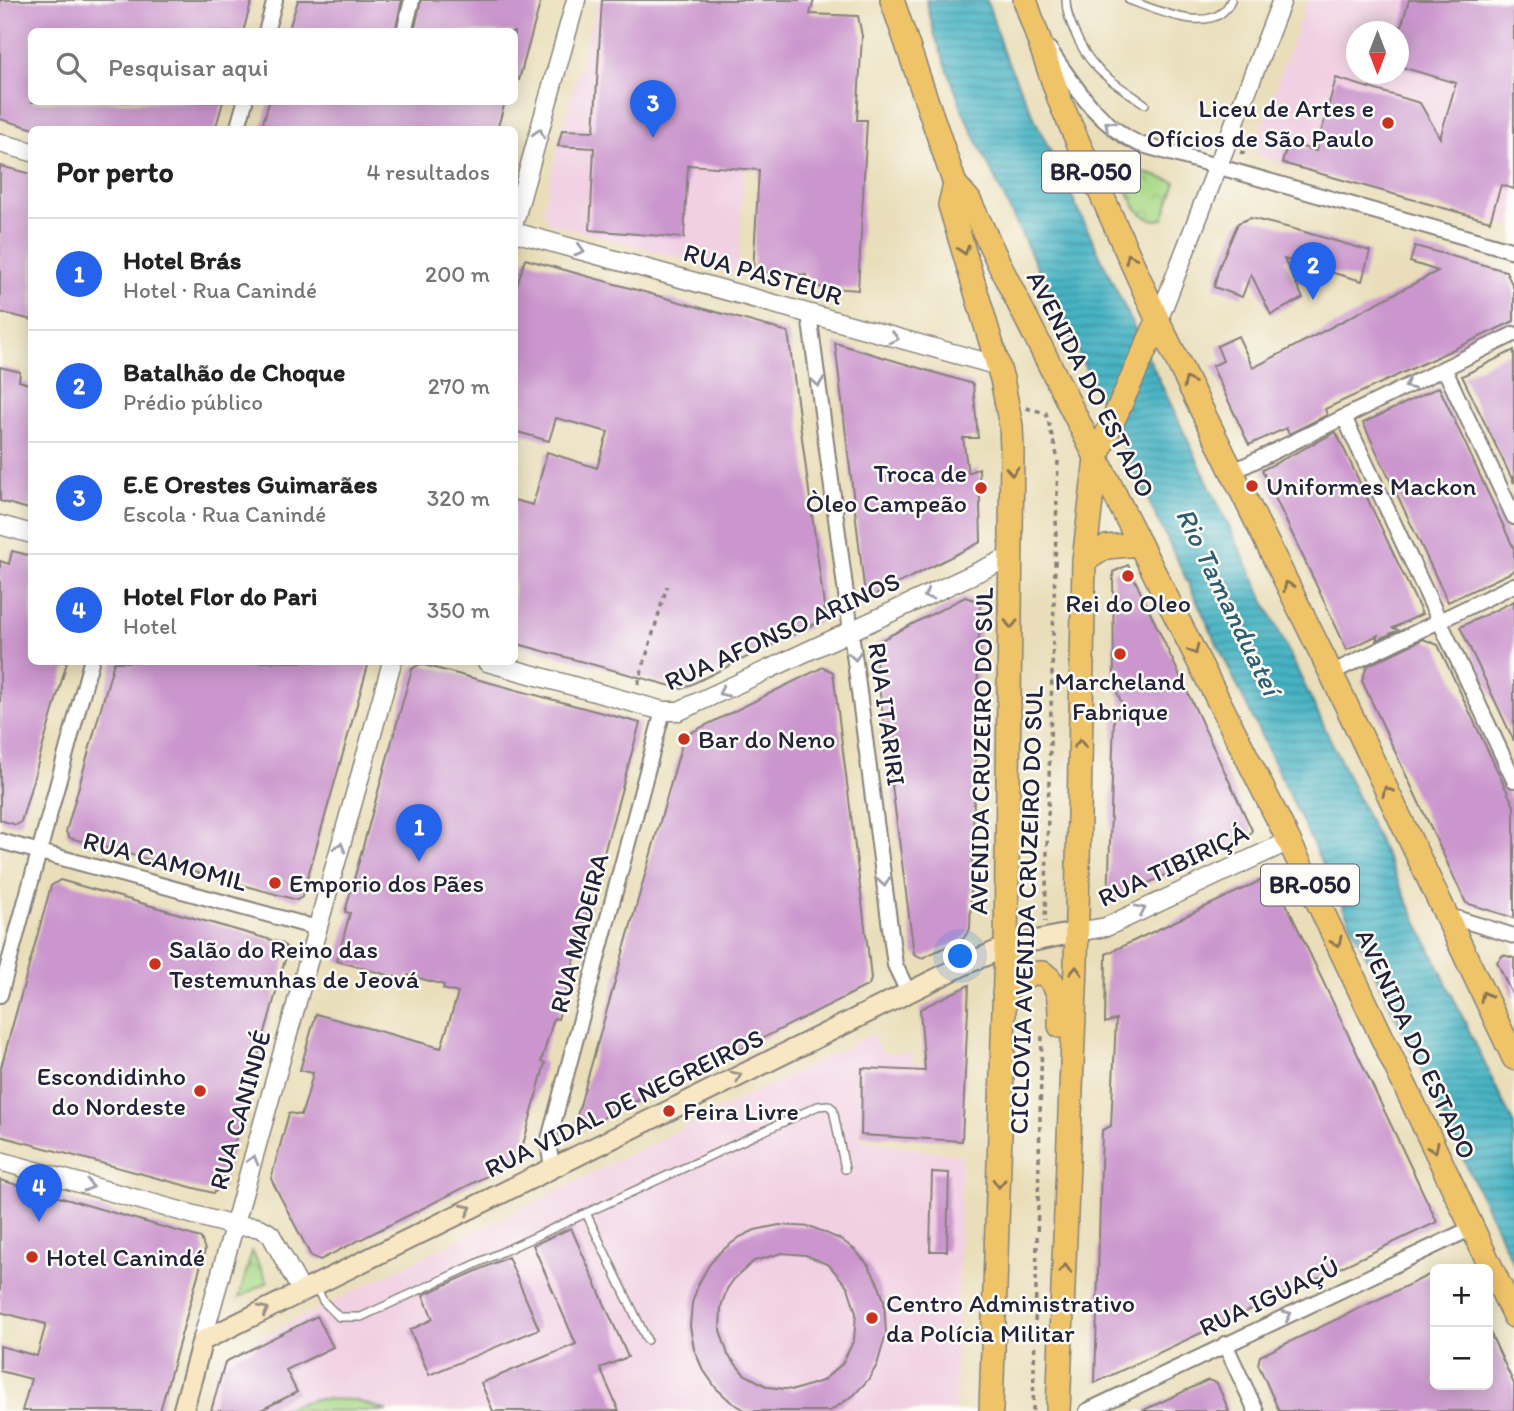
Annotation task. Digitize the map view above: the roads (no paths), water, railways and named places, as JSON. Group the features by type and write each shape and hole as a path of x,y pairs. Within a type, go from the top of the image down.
{"main road":[{"name":"AVENIDA DO ESTADO","path":"892,0 955,184 970,200 1096,458 1289,841 1514,1317"},
{"name":"BR-050","path":"1028,11 1060,104 1157,321 1331,673 1514,1058"},
{"name":"AVENIDA CRUZEIRO DO SUL","path":"955,184 950,205 999,366 1011,426 1012,556 1006,947 991,1411"},
{"path":"1058,1411 1071,1138 1084,561 1096,458 1157,321"},
{"path":"1084,561 1106,547 1140,544"},
{"name":"RUA VIDAL DE NEGREIROS","path":"202,1341 908,992 1006,947 1077,932"},
{"path":"1004,993 1020,978 1037,973 1043,973 1056,987 1060,1000 1059,1120 1071,1138"},
{"name":"RUA CANINDÉ","path":"183,1411 202,1341"}],"street":[{"path":"267,28 275,0"},
{"path":"405,28 412,0"},
{"path":"518,208 576,0"},
{"path":"1157,321 1282,0"},
{"path":"1028,11 1084,98 1116,132 1139,144 1514,250"},
{"path":"238,126 245,105"},
{"path":"0,143 28,151"},
{"name":"RUA PASTEUR","path":"518,233 999,366"},
{"name":"RUA ITARIRI","path":"809,314 895,965 908,992"},
{"path":"1232,472 1514,334"},
{"path":"1444,368 1514,517"},
{"path":"1344,417 1514,779"},
{"path":"0,525 28,533"},
{"name":"RUA AFONSO ARINOS","path":"498,665 663,711 686,709 1012,556"},
{"path":"1331,673 1514,586"},
{"path":"0,995 90,665"},
{"name":"RUA CANINDÉ","path":"202,1341 391,665"},
{"name":"RUA MADEIRA","path":"552,1167 548,1143 663,711"},
{"name":"RUA CAMOMIL","path":"0,841 317,928"},
{"name":"RUA TIBIRIÇÁ","path":"1077,932 1106,927 1289,841"},
{"path":"1446,915 1514,936"},
{"path":"0,1161 234,1226 264,1229 308,1288"},
{"name":"RUA IGUAÇÚ","path":"1087,1411 1472,1228"},
{"path":"1225,1344 1256,1411"}],"lane":[{"path":"1066,0 1067,13 1083,53 1094,67 1145,104"},
{"path":"1129,0 1199,21 1228,9 1231,0"},
{"path":"308,1288 339,1317 361,1317 818,1106 828,1105 834,1109 845,1170"},
{"path":"586,1213 647,1340"}],"water":[{"name":"Rio Tamanduateí","path":"926,0 987,0 1003,52 1514,1125 1514,1265 964,114 935,36"}],"place":[{"name":"Liceu de Artes e Ofícios de São Paulo","path":"1388,123"},
{"name":"E.E Orestes Guimarães","path":"653,138"},
{"name":"Batalhão de Choque","path":"1313,300"},
{"name":"Uniformes Mackon","path":"1252,486"},
{"name":"Troca de Òleo Campeão","path":"981,488"},
{"name":"Rei do Oleo","path":"1128,576"},
{"name":"Marcheland Fabrique","path":"1120,654"},
{"name":"Bar do Neno","path":"684,739"},
{"name":"Hotel Brás","path":"419,862"},
{"name":"Emporio dos Pães","path":"275,883"},
{"name":"Salão do Reino das Testemunhas de Jeová","path":"155,964"},
{"name":"Escondidinho do Nordeste","path":"200,1091"},
{"name":"Feira Livre","path":"669,1111"},
{"name":"Hotel Flor do Pari","path":"39,1222"},
{"name":"Hotel Canindé","path":"32,1257"},
{"name":"Centro Administrativo da Polícia Militar","path":"872,1318"}]}
